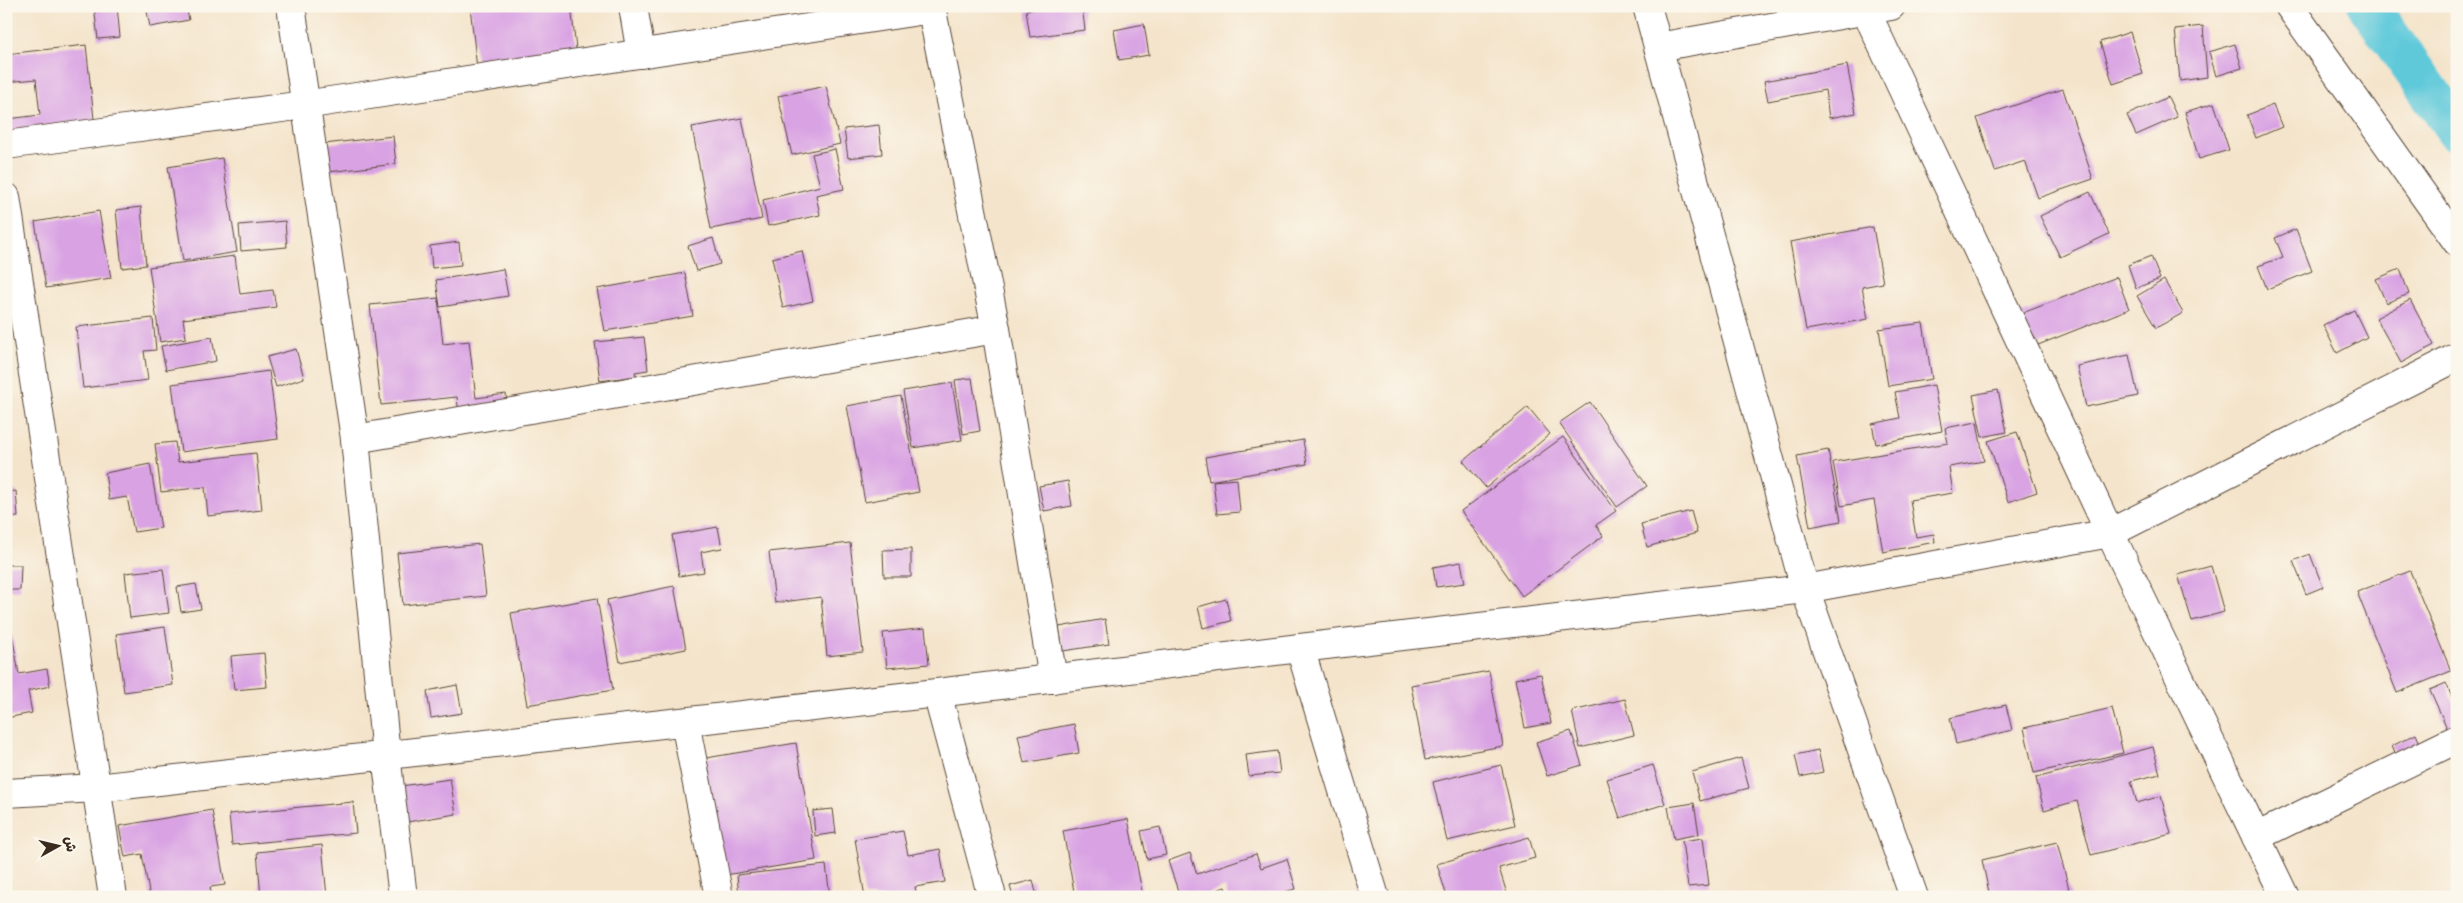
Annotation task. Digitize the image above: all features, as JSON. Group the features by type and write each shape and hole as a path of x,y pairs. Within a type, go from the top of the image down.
{"street":[{"path":"291,6 304,105 355,439 386,756 403,897"},
{"path":"633,6 641,54"},
{"path":"1647,6 1805,589 1914,897"},
{"path":"2289,6 2457,242"},
{"path":"6,145 304,105 932,8 996,329 1053,679"},
{"path":"1658,47 1878,9 2110,533 2285,897"},
{"path":"6,197 113,897"},
{"path":"355,439 996,329"},
{"path":"6,793 97,788 386,756 937,693 1805,589 2110,533 2457,357"},
{"path":"1300,648 1375,897"},
{"path":"937,693 992,897"},
{"path":"685,722 719,897"},
{"path":"2256,837 2457,739"}],"building":[{"path":"94,6 117,6 120,37 98,39"},
{"path":"146,6 186,6 189,20 150,27"},
{"path":"470,6 571,6 577,57 477,69"},
{"path":"804,6 881,6 806,23"},
{"path":"1054,6 1082,6 1085,30 1030,37 1026,10"},
{"path":"1144,24 1149,55 1119,60 1114,30"},
{"path":"2203,26 2207,77 2180,81 2175,29"},
{"path":"2130,32 2143,74 2113,84 2100,42"},
{"path":"2235,44 2242,68 2216,76 2209,52"},
{"path":"86,45 95,128 10,137 8,119 40,115 36,79 6,82 6,54"},
{"path":"1847,65 1856,113 1829,118 1825,90 1768,101 1764,81"},
{"path":"826,86 840,144 792,155 778,96"},
{"path":"2063,89 2093,179 2038,198 2025,161 1995,171 1977,118"},
{"path":"2168,97 2177,117 2136,135 2127,115"},
{"path":"2214,103 2229,150 2199,159 2185,112"},
{"path":"2273,105 2282,127 2256,138 2247,115"},
{"path":"742,118 762,219 711,229 692,127"},
{"path":"879,125 882,154 848,158 844,129"},
{"path":"393,136 396,164 328,172 324,144"},
{"path":"835,149 844,189 816,195 820,215 768,226 763,200 820,186 812,154"},
{"path":"222,158 237,252 183,261 168,167"},
{"path":"2090,192 2109,234 2060,257 2040,216"},
{"path":"141,207 146,265 122,268 116,210"},
{"path":"99,211 111,278 46,288 35,222"},
{"path":"285,221 287,247 241,251 239,225"},
{"path":"1873,227 1883,283 1862,287 1868,319 1806,330 1790,242"},
{"path":"2296,229 2312,271 2267,289 2258,266 2283,257 2275,238"},
{"path":"713,238 720,264 696,271 688,246"},
{"path":"459,242 461,265 432,268 430,246"},
{"path":"802,251 813,301 783,308 772,258"},
{"path":"235,256 240,294 273,290 276,307 183,319 186,338 160,342 149,267"},
{"path":"2151,256 2160,279 2136,288 2128,265"},
{"path":"503,269 508,296 440,307 436,280"},
{"path":"2400,269 2409,294 2386,303 2376,279"},
{"path":"685,273 693,316 605,331 597,289"},
{"path":"2117,277 2129,309 2033,347 2020,314"},
{"path":"2164,280 2183,313 2156,328 2137,296"},
{"path":"438,298 443,344 469,341 476,398 506,394 509,418 460,423 457,397 381,405 370,305"},
{"path":"2410,300 2434,345 2401,363 2376,318"},
{"path":"2354,310 2367,337 2337,353 2323,325"},
{"path":"153,318 156,350 144,351 148,380 83,388 76,327"},
{"path":"1923,323 1932,379 1888,386 1879,329"},
{"path":"212,337 216,361 166,370 161,346"},
{"path":"644,337 648,370 635,372 636,376 600,381 595,342"},
{"path":"296,349 304,378 276,387 267,357"},
{"path":"2129,355 2138,396 2086,407 2077,366"},
{"path":"269,371 278,439 181,452 172,384"},
{"path":"972,378 980,431 963,434 955,380"},
{"path":"952,383 962,440 913,448 903,391"},
{"path":"1934,385 1942,431 1876,444 1872,424 1900,418 1895,392"},
{"path":"1998,390 2007,432 1982,437 1973,395"},
{"path":"901,396 919,492 865,502 847,406"},
{"path":"1590,402 1647,486 1617,507 1559,423"},
{"path":"1528,407 1550,434 1486,488 1463,461"},
{"path":"1977,422 1984,461 1949,467 1953,493 1910,500 1916,537 1934,534 1935,542 1883,552 1874,500 1841,506 1833,462 1948,443 1945,428"},
{"path":"2017,432 2037,492 2008,502 1988,441"},
{"path":"1563,437 1616,511 1596,525 1603,536 1522,596 1461,511"},
{"path":"1303,440 1307,464 1209,481 1205,457"},
{"path":"175,442 178,462 256,453 262,510 208,516 205,487 161,492 155,444"},
{"path":"1828,450 1841,521 1810,527 1797,456"},
{"path":"150,464 161,528 134,532 127,497 109,500 105,473"},
{"path":"1237,479 1240,512 1217,514 1213,481"},
{"path":"1068,481 1072,506 1044,511 1039,486"},
{"path":"16,491 18,517 6,518 6,492"},
{"path":"1691,511 1697,533 1647,547 1641,524"},
{"path":"718,527 722,548 701,552 704,572 679,576 672,535"},
{"path":"850,543 863,652 827,656 821,597 775,603 769,552"},
{"path":"480,544 486,596 403,605 397,553"},
{"path":"911,549 911,577 884,577 883,550"},
{"path":"2310,554 2323,587 2306,594 2293,561"},
{"path":"1461,562 1465,583 1436,587 1433,567"},
{"path":"6,565 21,565 20,590 6,590"},
{"path":"2211,566 2224,612 2192,621 2178,575"},
{"path":"163,569 169,613 130,618 125,573"},
{"path":"2410,571 2451,671 2397,693 2357,592"},
{"path":"196,584 201,609 181,612 177,587"},
{"path":"674,586 686,649 620,662 607,600"},
{"path":"597,598 613,690 527,705 511,613"},
{"path":"1226,599 1231,621 1203,628 1198,607"},
{"path":"1105,619 1109,644 1063,651 1059,627"},
{"path":"165,627 173,685 124,692 116,634"},
{"path":"925,628 929,664 887,668 883,633"},
{"path":"12,634 19,674 47,669 50,686 28,691 32,713 6,718 6,635"},
{"path":"264,653 267,687 234,690 231,656"},
{"path":"1489,671 1503,746 1425,760 1411,685"},
{"path":"1541,674 1551,723 1525,728 1515,679"},
{"path":"2446,683 2457,709 2457,724 2447,728 2430,690"},
{"path":"457,685 462,713 431,718 427,691"},
{"path":"1625,699 1634,735 1580,748 1572,711"},
{"path":"2006,705 2012,730 1956,744 1950,718"},
{"path":"2112,708 2123,753 2034,773 2024,728"},
{"path":"1074,724 1079,753 1024,763 1018,735"},
{"path":"1571,731 1582,765 1547,776 1536,742"},
{"path":"2416,734 2424,752 2399,763 2392,746"},
{"path":"796,743 816,860 719,876 700,759"},
{"path":"2153,747 2160,774 2131,781 2137,803 2161,796 2171,834 2091,855 2077,801 2044,810 2036,778"},
{"path":"1818,750 1823,772 1800,777 1795,755"},
{"path":"1277,751 1280,773 1249,776 1246,755"},
{"path":"1741,758 1749,788 1700,801 1692,772"},
{"path":"1501,765 1515,825 1447,841 1433,782"},
{"path":"1653,765 1665,804 1620,818 1607,779"},
{"path":"450,779 456,814 407,822 401,786"},
{"path":"353,802 356,833 232,845 229,814"},
{"path":"1694,803 1699,834 1674,839 1668,807"},
{"path":"833,809 836,833 815,836 813,811"},
{"path":"212,810 225,885 210,887 212,897 150,897 142,854 125,857 119,826"},
{"path":"1128,819 1143,897 1075,897 1063,831"},
{"path":"1160,827 1166,855 1147,859 1141,831"},
{"path":"903,831 908,855 940,849 945,882 915,887 917,897 865,897 855,839"},
{"path":"1529,837 1535,858 1499,868 1508,897 1447,897 1437,864"},
{"path":"1703,838 1709,885 1688,887 1682,841"},
{"path":"2057,842 2071,897 1990,897 1982,860"},
{"path":"322,845 327,897 261,897 257,852"},
{"path":"1190,853 1197,874 1256,854 1261,868 1287,859 1296,889 1280,893 1281,897 1228,897 1225,887 1198,897 1180,897 1168,861"},
{"path":"826,865 830,897 739,897 737,875"},
{"path":"1033,880 1037,897 1013,897 1010,886"}],"waterway":[{"path":"2368,6 2457,131"}]}
